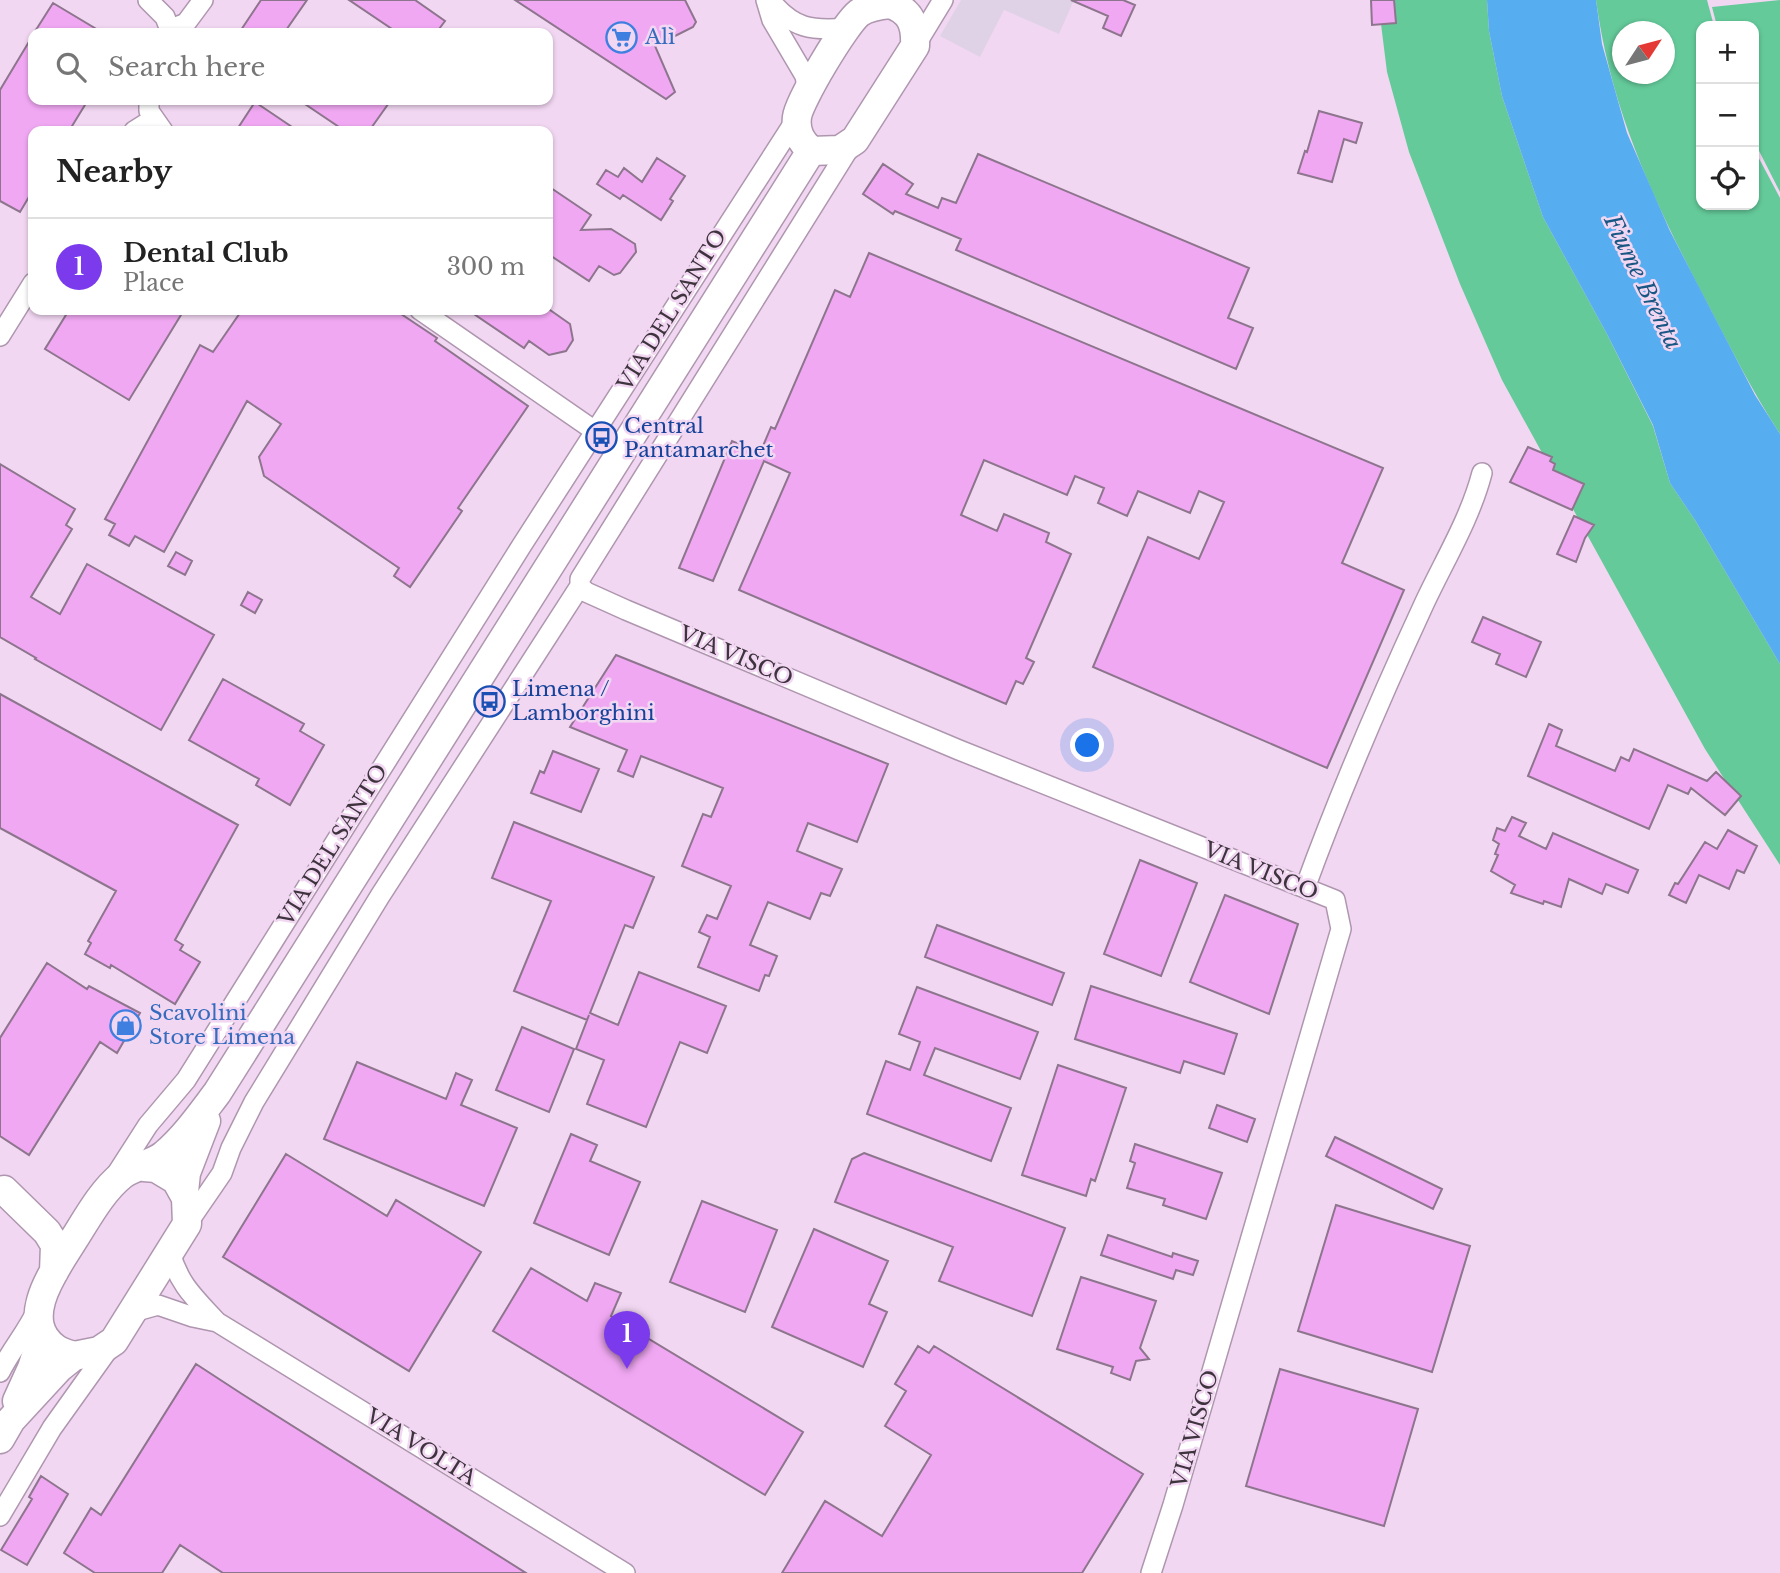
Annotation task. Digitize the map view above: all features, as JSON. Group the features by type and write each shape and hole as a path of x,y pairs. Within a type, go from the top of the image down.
{"street":[{"path":"148,0 165,17 170,28"},
{"path":"177,28 186,23 203,0"},
{"path":"768,0 787,19 807,28 821,30 872,7 904,4 916,33 915,46"},
{"path":"768,0 772,20 805,76 808,92"},
{"path":"0,1516 52,1428 114,1341 222,1172 254,1102 380,896 580,586 580,579 943,0"},
{"name":"VIA DEL SANTO","path":"102,1198 148,1125 186,1080 481,610 797,118 808,92 857,14"},
{"path":"149,105 149,111 158,125"},
{"path":"797,118 801,141 811,151 840,150 855,139"},
{"path":"144,1167 162,1157 177,1143 217,1093 811,151"},
{"path":"714,244 741,261"},
{"path":"0,336 28,291"},
{"path":"427,315 595,431"},
{"path":"1305,888 1334,810 1424,603 1475,499 1482,473"},
{"name":"VIA VISCO","path":"580,586 586,592 626,610 959,750 1335,900 1341,929 1151,1573"},
{"path":"481,610 509,627"},
{"path":"187,1224 188,1209 184,1192 186,1173 217,1093"},
{"path":"2,1189 58,1214 77,1214 102,1198 132,1169 144,1167 156,1168 176,1180 184,1192"},
{"path":"2,1189 47,1231 55,1245 54,1272"},
{"path":"0,1373 10,1354 27,1333 43,1291 54,1272 102,1198"},
{"path":"170,1252 175,1273 188,1292 217,1322"},
{"path":"133,1312 158,1305 217,1322"},
{"path":"39,1306 39,1322 43,1334 55,1348 74,1356"},
{"name":"VIA VOLTA","path":"217,1322 625,1573"},
{"path":"6,1430 20,1391 36,1359 43,1334"},
{"path":"6,1430 59,1368 74,1356 99,1351 114,1341"}],"shaded area":[{"path":"961,0 1074,0 1059,34 1004,10 980,57 940,36"}],"green space":[{"path":"1378,0 1487,0 1489,31 1502,96 1543,217 1607,334 1653,426 1670,483 1695,520 1780,664 1780,865 1705,749 1502,380 1460,284 1409,152 1387,72"},
{"path":"1596,0 1707,0 1713,21 1696,21 1696,210 1759,210 1759,158 1780,198 1780,434 1686,263 1652,191 1613,84 1675,84 1675,21 1612,21 1612,80"},
{"path":"1780,0 1780,192 1759,151 1759,21 1716,21 1712,7"}],"water":[{"name":"Fiume Brenta","path":"1487,0 1596,0 1602,44 1627,133 1670,231 1755,395 1780,434 1780,664 1695,520 1670,483 1653,425 1543,217 1502,96 1489,31"}],"building":[{"path":"261,0 307,0 287,28 242,28"},
{"path":"349,0 415,0 445,21 440,28 391,28"},
{"name":"Alì","path":"515,0 685,0 696,22 693,27 655,46 675,92 666,99"},
{"path":"1071,0 1123,0 1135,5 1121,36 1103,28 1108,16"},
{"path":"1371,0 1394,0 1396,23 1372,25"},
{"path":"53,3 95,28 37,28"},
{"path":"28,43 28,105 85,105 72,126 28,126 28,198 20,212 0,201 0,90"},
{"path":"253,105 259,105 291,126 239,126"},
{"path":"306,105 387,105 373,126 338,126"},
{"path":"1319,111 1362,123 1356,143 1344,139 1332,182 1298,173"},
{"path":"978,154 1249,268 1228,318 1253,328 1236,369 956,250 961,239 895,211 893,214 863,194 883,164 913,184 906,194 938,208 942,198 956,203"},
{"path":"657,158 685,176 670,199 673,201 661,220 623,195 620,199 597,184 606,170 618,177 624,168 642,182"},
{"path":"553,189 591,215 581,230 611,229 635,244 636,252 620,273 614,275 599,266 589,281 553,257"},
{"path":"869,253 1383,468 1342,563 1404,590 1327,768 1093,667 1148,537 1199,559 1224,502 1199,491 1190,513 1138,491 1127,516 1098,503 1104,488 1075,476 1067,495 984,460 961,515 997,531 1004,514 1049,533 1046,542 1071,554 1026,658 1034,662 1023,684 1016,681 1006,704 739,590 790,473 764,461 713,581 679,568 732,441 760,453 771,427 775,429 835,290 850,297"},
{"path":"553,312 570,324 573,340 566,351 549,355 529,341 524,348 475,315 553,315"},
{"path":"66,315 181,315 129,400 45,349"},
{"path":"239,315 402,315 528,406 458,508 462,511 410,587 394,576 399,568 264,476 259,457 281,424 247,401 164,552 135,536 129,546 109,535 115,524 105,519 200,345 213,352"},
{"path":"1528,447 1552,457 1550,461 1555,464 1553,470 1584,484 1572,510 1510,482"},
{"path":"0,464 75,509 66,525 72,529 31,597 60,614 87,564 214,635 161,730 0,637"},
{"path":"1574,516 1594,525 1585,538 1576,562 1557,554"},
{"path":"176,552 192,561 185,575 168,566"},
{"path":"248,592 262,600 255,613 241,605"},
{"path":"1483,617 1541,642 1526,677 1496,664 1500,654 1472,642"},
{"path":"616,655 888,764 857,842 808,823 797,851 842,869 830,896 821,893 810,919 768,902 750,945 777,956 759,991 698,967 710,937 699,932 707,915 717,919 731,886 682,866 703,814 711,817 723,788 641,756 633,777 618,771 627,750 570,727"},
{"path":"223,679 304,724 300,731 324,745 290,805 256,785 259,779 189,740"},
{"path":"0,694 238,825 175,940 183,945 180,950 200,962 175,1004 111,965 110,968 85,954 91,943 88,941 116,891 0,828"},
{"path":"1549,724 1562,730 1556,746 1615,771 1621,757 1629,761 1634,749 1707,781 1716,772 1741,796 1725,815 1691,788 1688,794 1668,785 1649,829 1528,776"},
{"path":"553,751 599,769 581,812 531,793 540,771 544,773"},
{"path":"1512,817 1526,823 1519,836 1546,849 1553,833 1638,870 1628,893 1606,884 1602,894 1569,879 1561,907 1511,893 1515,885 1491,871 1498,855 1495,854 1499,844 1493,840 1497,828 1505,831"},
{"path":"514,822 654,877 633,928 625,925 590,1013 618,1025 639,972 726,1006 707,1053 680,1042 646,1127 587,1104 604,1060 576,1049 589,1015 587,1020 514,991 551,901 492,878"},
{"path":"1728,830 1757,846 1744,873 1737,870 1729,889 1699,875 1686,903 1669,895 1705,842 1717,849"},
{"path":"1140,860 1197,883 1161,976 1104,954"},
{"path":"1225,895 1298,924 1269,1014 1190,982"},
{"path":"937,925 1064,973 1052,1005 925,957"},
{"path":"47,963 87,989 89,986 140,1013 117,1053 100,1042 29,1155 0,1136 0,1038"},
{"path":"1091,986 1237,1034 1224,1074 1184,1061 1180,1073 1075,1039"},
{"path":"917,987 1038,1032 1020,1079 935,1048 924,1075 1011,1108 991,1161 867,1114 886,1061 910,1070 920,1042 899,1034"},
{"path":"522,1027 574,1049 549,1112 496,1090"},
{"path":"357,1062 446,1099 456,1073 472,1080 461,1105 517,1128 484,1206 324,1139"},
{"path":"1058,1065 1126,1088 1095,1181 1091,1179 1086,1196 1022,1175"},
{"path":"1217,1105 1255,1119 1247,1142 1209,1128"},
{"path":"571,1134 597,1145 590,1161 640,1182 609,1255 534,1223"},
{"path":"1335,1137 1442,1189 1433,1209 1326,1156"},
{"path":"1135,1144 1222,1173 1206,1219 1163,1205 1165,1199 1127,1188 1135,1163 1130,1161"},
{"path":"864,1153 1065,1228 1032,1316 939,1281 953,1247 835,1202 852,1159"},
{"path":"286,1154 387,1216 396,1200 481,1252 409,1371 223,1257"},
{"path":"702,1201 777,1230 745,1312 670,1282"},
{"path":"1336,1205 1470,1246 1432,1372 1298,1331"},
{"path":"814,1229 888,1261 869,1304 887,1312 863,1367 772,1327"},
{"path":"1108,1235 1172,1257 1173,1253 1198,1261 1193,1275 1176,1270 1173,1279 1101,1255"},
{"path":"531,1268 587,1301 595,1283 621,1293 611,1316 803,1432 765,1495 493,1331"},
{"path":"1081,1277 1156,1301 1140,1348 1149,1359 1136,1361 1130,1380 1111,1373 1113,1367 1057,1349"},
{"path":"918,1346 929,1353 934,1346 1143,1474 1082,1573 782,1573 825,1501 882,1536 931,1455 885,1426 906,1391 895,1384"},
{"path":"196,1364 526,1573 223,1573 180,1545 162,1573 95,1573 64,1553 91,1508 101,1515"},
{"path":"1280,1369 1418,1409 1384,1526 1246,1486"},
{"path":"41,1476 68,1494 27,1565 1,1550 32,1499 29,1497"}],"place":[{"name":"Alì","path":"622,37"},
{"name":"Central Pantamarchet","path":"601,438"},
{"name":"Limena / Lamborghini","path":"489,701"},
{"name":"Scavolini Store Limena","path":"126,1025"},
{"name":"Dental Club","path":"627,1369"}]}
